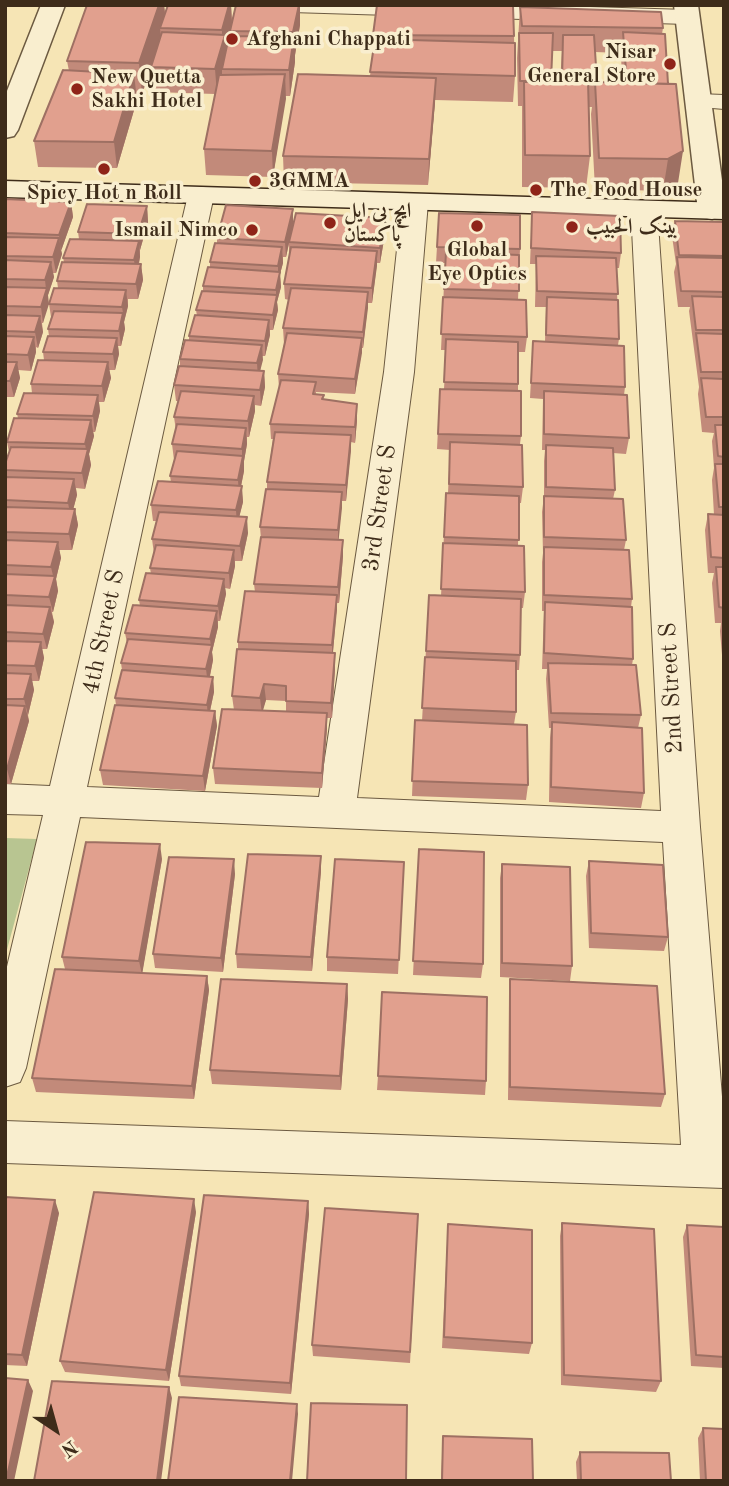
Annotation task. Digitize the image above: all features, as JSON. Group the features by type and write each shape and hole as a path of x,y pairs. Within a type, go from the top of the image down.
{"main road":[{"path":"5,130 53,5"},
{"path":"5,189 718,211 698,101 686,11"}],"street":[{"path":"291,5 686,11"},
{"path":"698,101 724,102"},
{"name":"4th Street S","path":"5,1068 201,195"},
{"name":"3rd Street S","path":"336,813 399,372 415,202"},
{"name":"2nd Street S","path":"644,209 681,827 714,1167"},
{"path":"5,799 681,827"},
{"path":"5,1142 714,1167"}],"green space":[{"path":"5,838 37,839 5,957"}],"building":[{"path":"87,5 159,5 139,63 67,61"},
{"path":"168,5 229,5 222,30 160,28"},
{"path":"236,5 299,5 293,32 230,31"},
{"path":"377,5 513,6 514,36 373,35"},
{"path":"520,7 661,12 663,28 522,26"},
{"path":"162,32 225,35 215,69 151,67"},
{"path":"623,32 665,34 668,84 627,83"},
{"path":"519,33 553,33 551,81 520,81"},
{"path":"563,35 594,35 597,82 562,82"},
{"path":"229,36 294,37 289,70 222,69"},
{"path":"375,39 515,43 515,76 370,72"},
{"path":"63,70 134,74 114,142 34,141"},
{"path":"285,74 272,151 204,149 219,75"},
{"path":"298,74 436,78 429,159 283,156"},
{"path":"588,81 590,156 525,155 524,82"},
{"path":"595,82 676,84 683,151 668,159 599,158"},
{"path":"5,199 71,202 59,235 5,233"},
{"path":"87,204 147,206 138,234 78,232"},
{"path":"226,205 293,209 285,242 217,238"},
{"path":"532,212 620,216 621,253 531,248"},
{"path":"296,213 385,218 380,248 289,242"},
{"path":"439,213 520,215 520,249 437,247"},
{"path":"675,221 724,222 724,256 679,255"},
{"path":"5,237 59,238 53,257 5,256"},
{"path":"70,239 139,241 134,260 63,258"},
{"path":"215,243 282,247 278,266 210,262"},
{"path":"291,247 377,251 372,288 284,284"},
{"path":"446,252 519,255 519,291 444,289"},
{"path":"536,256 616,258 618,294 537,291"},
{"path":"677,257 724,258 724,292 681,291"},
{"path":"5,260 51,262 45,280 5,279"},
{"path":"62,262 141,264 136,284 57,281"},
{"path":"208,267 280,272 276,290 203,286"},
{"path":"5,287 47,288 41,307 5,306"},
{"path":"54,288 126,290 122,307 49,304"},
{"path":"291,288 368,292 363,332 283,328"},
{"path":"202,291 277,295 273,315 196,310"},
{"path":"692,296 724,297 724,330 696,330"},
{"path":"443,297 526,300 527,337 441,334"},
{"path":"547,297 618,300 619,339 546,335"},
{"path":"54,311 123,313 119,331 48,329"},
{"path":"5,315 40,316 35,332 5,331"},
{"path":"195,315 269,320 265,341 189,336"},
{"path":"287,333 362,338 355,379 278,374"},
{"path":"696,333 724,334 724,372 701,372"},
{"path":"5,336 34,337 28,355 5,354"},
{"path":"48,336 117,338 113,354 43,352"},
{"path":"446,339 518,342 518,384 444,382"},
{"path":"185,340 262,345 257,363 180,359"},
{"path":"533,341 624,346 625,387 531,383"},
{"path":"38,360 108,362 102,386 31,384"},
{"path":"5,362 17,362 10,381 5,381"},
{"path":"179,366 264,371 260,390 174,385"},
{"path":"701,378 724,379 724,417 706,417"},
{"path":"281,380 316,382 313,394 324,395 322,399 357,404 355,427 270,424"},
{"path":"440,389 521,391 521,436 438,434"},
{"path":"181,391 254,396 248,421 174,417"},
{"path":"544,391 627,395 629,438 544,434"},
{"path":"24,393 98,395 93,416 17,414"},
{"path":"14,418 91,420 85,444 7,442"},
{"path":"177,424 246,428 242,449 172,444"},
{"path":"715,425 724,425 724,457 718,456"},
{"path":"275,432 351,435 346,485 267,482"},
{"path":"450,442 522,445 523,487 449,484"},
{"path":"546,445 613,448 615,490 546,487"},
{"path":"11,447 88,449 82,473 5,470"},
{"path":"177,451 243,456 238,480 170,476"},
{"path":"715,464 724,464 724,507 719,507"},
{"path":"5,477 74,479 68,503 5,500"},
{"path":"158,481 242,486 236,510 151,505"},
{"path":"266,489 342,492 338,530 260,527"},
{"path":"446,493 519,496 519,540 444,537"},
{"path":"544,496 623,499 626,540 544,537"},
{"path":"5,507 75,509 69,534 5,532"},
{"path":"159,512 247,517 240,546 152,539"},
{"path":"708,514 724,515 724,558 711,557"},
{"path":"261,537 343,540 338,587 254,584"},
{"path":"5,540 58,542 51,567 5,565"},
{"path":"443,543 524,546 525,592 441,589"},
{"path":"156,545 234,550 229,573 150,568"},
{"path":"544,547 629,550 632,599 544,595"},
{"path":"716,567 724,567 724,608 719,607"},
{"path":"146,573 224,579 218,606 139,600"},
{"path":"5,574 55,576 49,597 5,595"},
{"path":"245,591 337,595 332,645 238,642"},
{"path":"429,595 521,599 520,655 426,651"},
{"path":"545,602 632,607 633,659 544,653"},
{"path":"5,605 50,607 43,634 5,632"},
{"path":"133,605 217,611 210,639 125,633"},
{"path":"128,639 212,645 206,669 121,663"},
{"path":"5,641 41,642 35,666 5,665"},
{"path":"237,649 335,653 331,703 286,701 286,686 264,684 260,698 232,696"},
{"path":"425,657 516,661 516,712 422,708"},
{"path":"548,663 636,665 641,715 551,713"},
{"path":"122,670 213,677 207,705 115,698"},
{"path":"5,673 31,674 24,699 5,699"},
{"path":"5,705 25,706 7,769 5,769"},
{"path":"115,705 215,711 203,776 100,770"},
{"path":"222,709 327,713 322,773 213,768"},
{"path":"415,720 527,725 528,785 412,781"},
{"path":"552,722 642,728 644,793 551,787"},
{"path":"86,842 160,844 139,961 62,957"},
{"path":"419,849 484,852 483,964 413,961"},
{"path":"248,854 321,856 311,957 236,954"},
{"path":"169,857 234,859 221,958 153,954"},
{"path":"335,859 404,862 399,960 327,957"},
{"path":"589,861 663,865 668,937 591,933"},
{"path":"502,864 570,867 572,966 502,963"},
{"path":"55,969 207,976 192,1086 32,1078"},
{"path":"221,979 347,984 340,1076 210,1070"},
{"path":"510,979 657,986 665,1094 510,1087"},
{"path":"382,992 487,997 486,1081 378,1076"},
{"path":"94,1192 194,1199 166,1370 60,1361"},
{"path":"204,1195 308,1201 290,1383 179,1376"},
{"path":"5,1197 55,1200 22,1355 5,1354"},
{"path":"325,1208 418,1214 410,1352 312,1345"},
{"path":"562,1223 654,1229 661,1381 564,1375"},
{"path":"448,1224 532,1230 532,1343 444,1337"},
{"path":"687,1225 724,1227 724,1357 696,1355"},
{"path":"5,1378 28,1380 6,1481 5,1481"},
{"path":"52,1381 169,1387 157,1481 34,1481"},
{"path":"179,1397 297,1404 290,1481 168,1481"},
{"path":"311,1403 407,1405 406,1481 307,1481"},
{"path":"703,1428 724,1429 724,1481 706,1481"},
{"path":"443,1436 532,1439 533,1481 442,1481"},
{"path":"580,1452 669,1453 671,1481 581,1481"}],"place":[{"name":"Afghani Chappati","path":"232,39"},
{"name":"Nisar General Store","path":"670,64"},
{"name":"New Quetta Sakhi Hotel","path":"77,89"},
{"name":"Spicy Hot n Roll","path":"104,169"},
{"name":"3GMMA","path":"255,181"},
{"name":"The Food House","path":"536,190"},
{"name":"ایچ بی ایل پاکستان","path":"330,223"},
{"name":"Global Eye Optics","path":"477,226"},
{"name":"بينک الحبيب","path":"572,227"},
{"name":"Ismail Nimco","path":"252,230"}]}
